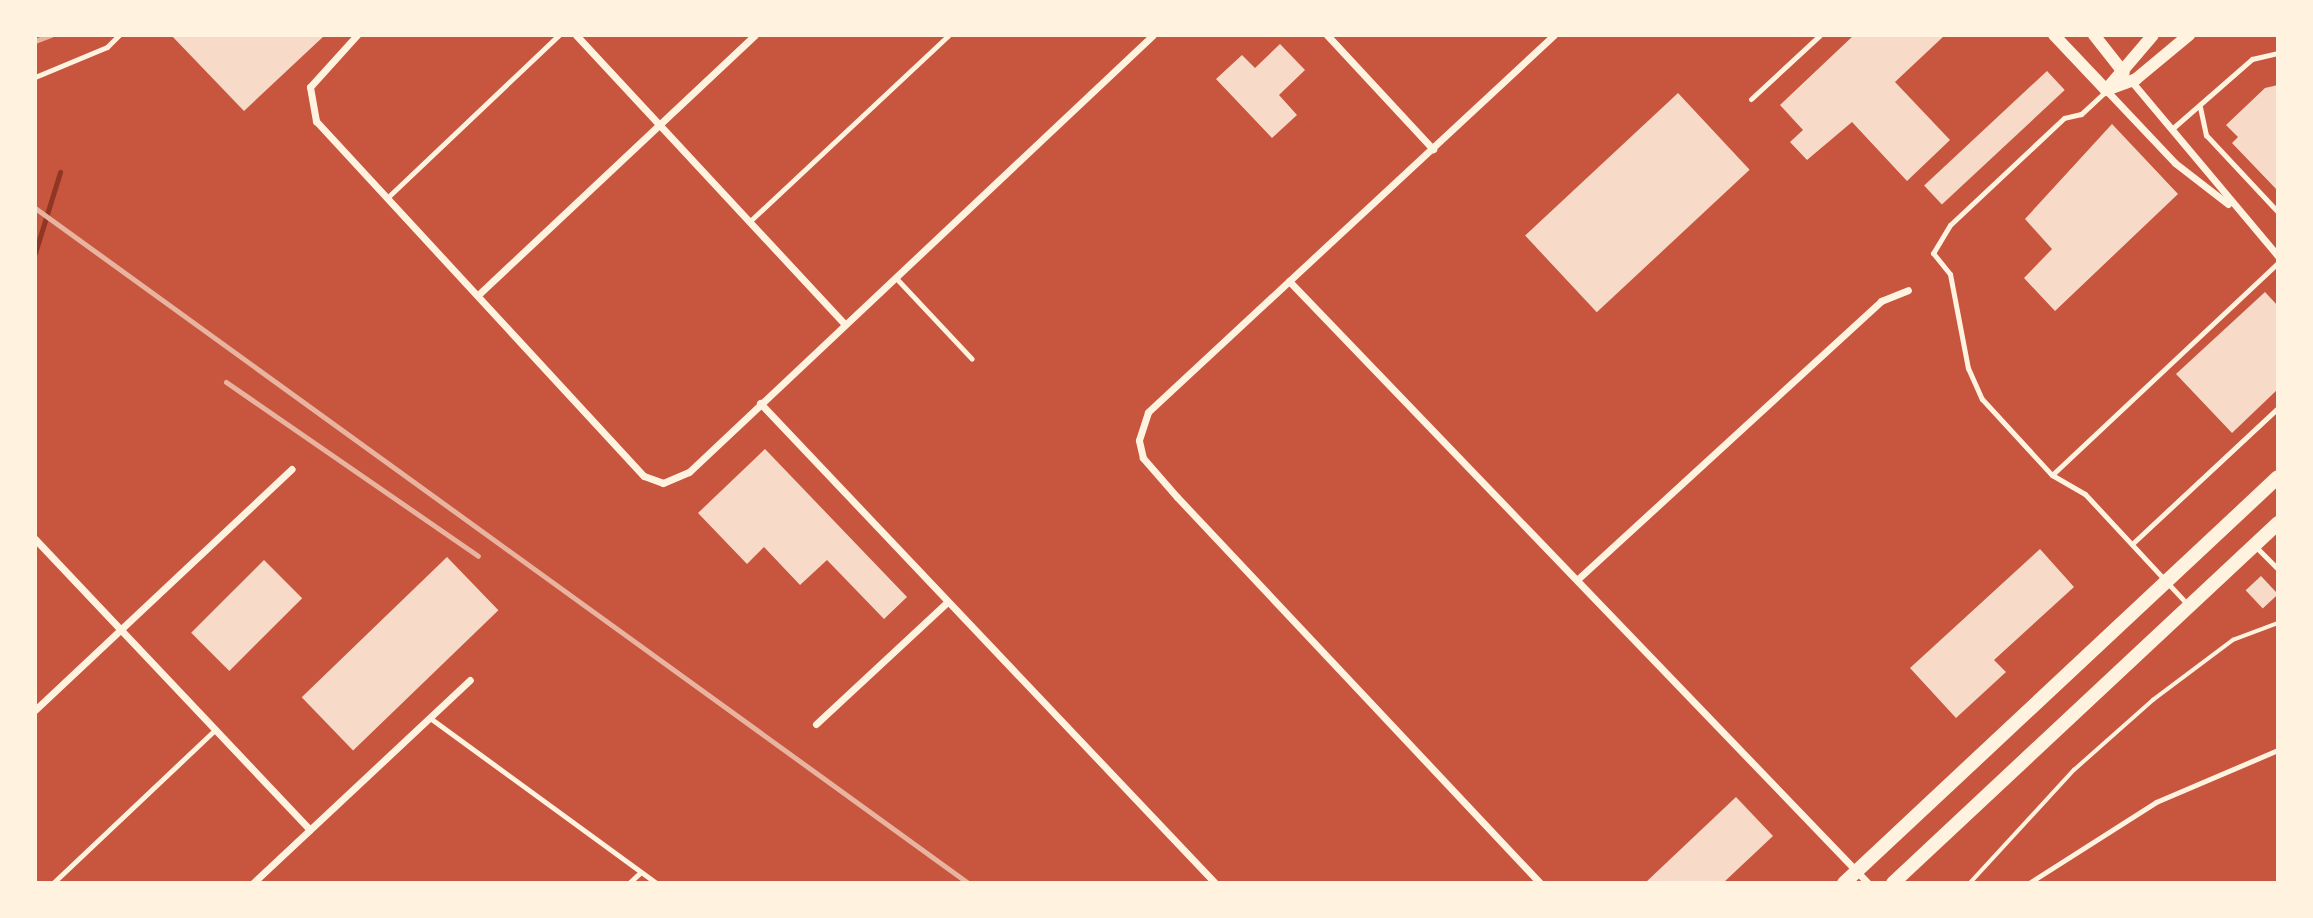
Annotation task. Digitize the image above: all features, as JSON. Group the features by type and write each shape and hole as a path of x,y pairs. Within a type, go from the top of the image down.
{"main road":[{"path":"1844,883 2278,477"},
{"path":"1893,883 2278,523"}],"street":[{"path":"357,35 316,78 312,113 644,476 663,483 690,471 1153,35"},
{"path":"576,35 844,324"},
{"path":"478,295 755,35"},
{"path":"1327,35 1433,149"},
{"path":"1540,883 1143,458 1139,440 1148,412 1554,35"},
{"path":"2054,35 2175,163 2231,207"},
{"path":"2094,35 2173,128 2231,207 2278,256"},
{"path":"2106,90 2121,68 2153,35"},
{"path":"2106,90 2132,82 2189,35"},
{"path":"1289,281 1579,578 1868,883"},
{"path":"1579,578 1881,301 1908,290"},
{"path":"760,403 946,603 1215,883"},
{"path":"35,710 292,469"},
{"path":"35,539 310,830"},
{"path":"816,724 946,603"},
{"path":"253,883 470,680"}],"lane":[{"path":"35,77 107,47 119,35"},
{"path":"387,198 559,35"},
{"path":"749,222 949,35"},
{"path":"1751,99 1820,35"},
{"path":"2173,128 2252,59 2278,53"},
{"path":"2106,90 2081,114 2064,118 1941,235 1933,253 1950,274 1968,368 1982,399 2052,475 2085,494 2189,606"},
{"path":"2200,107 2203,131 2278,212"},
{"path":"2052,475 2278,262"},
{"path":"895,276 972,359"},
{"path":"2132,544 2278,408"},
{"path":"2254,545 2278,569"},
{"path":"430,718 656,883"},
{"path":"53,883 215,730"},
{"path":"2029,883 2156,802 2278,750"},
{"path":"628,883 641,872"}],"path":[{"path":"1970,883 2074,770 2154,700 2233,640 2278,623"}],"building":[{"path":"171,35 325,35 244,111"},
{"path":"1854,35 1945,35 1895,82 1950,140 1907,181 1852,122 1807,160 1790,142 1803,130 1780,105"},
{"path":"1280,44 1305,70 1279,95 1297,115 1272,138 1216,79 1242,55 1255,68"},
{"path":"2047,71 2065,90 1942,205 1924,186"},
{"path":"2278,85 2278,191 2232,143 2238,137 2226,125 2265,88"},
{"path":"1678,93 1750,170 1597,312 1525,236"},
{"path":"2112,124 2178,194 2055,311 2024,278 2052,249 2025,219"},
{"path":"2265,292 2278,306 2278,389 2232,433 2176,374"},
{"path":"765,449 907,597 884,619 827,560 800,585 764,547 747,564 698,513"},
{"path":"2040,549 2074,587 1994,660 2006,672 1956,718 1910,668"},
{"path":"447,557 498,610 353,751 302,697"},
{"path":"264,560 302,598 229,671 191,633"},
{"path":"2261,576 2278,594 2263,609 2246,590"},
{"path":"1736,797 1773,836 1723,883 1645,883"}],"waterway":[{"path":"35,253 60,172"}],"railway":[{"path":"35,41 51,35"},
{"path":"35,208 968,883"},
{"path":"226,382 478,556"}]}
